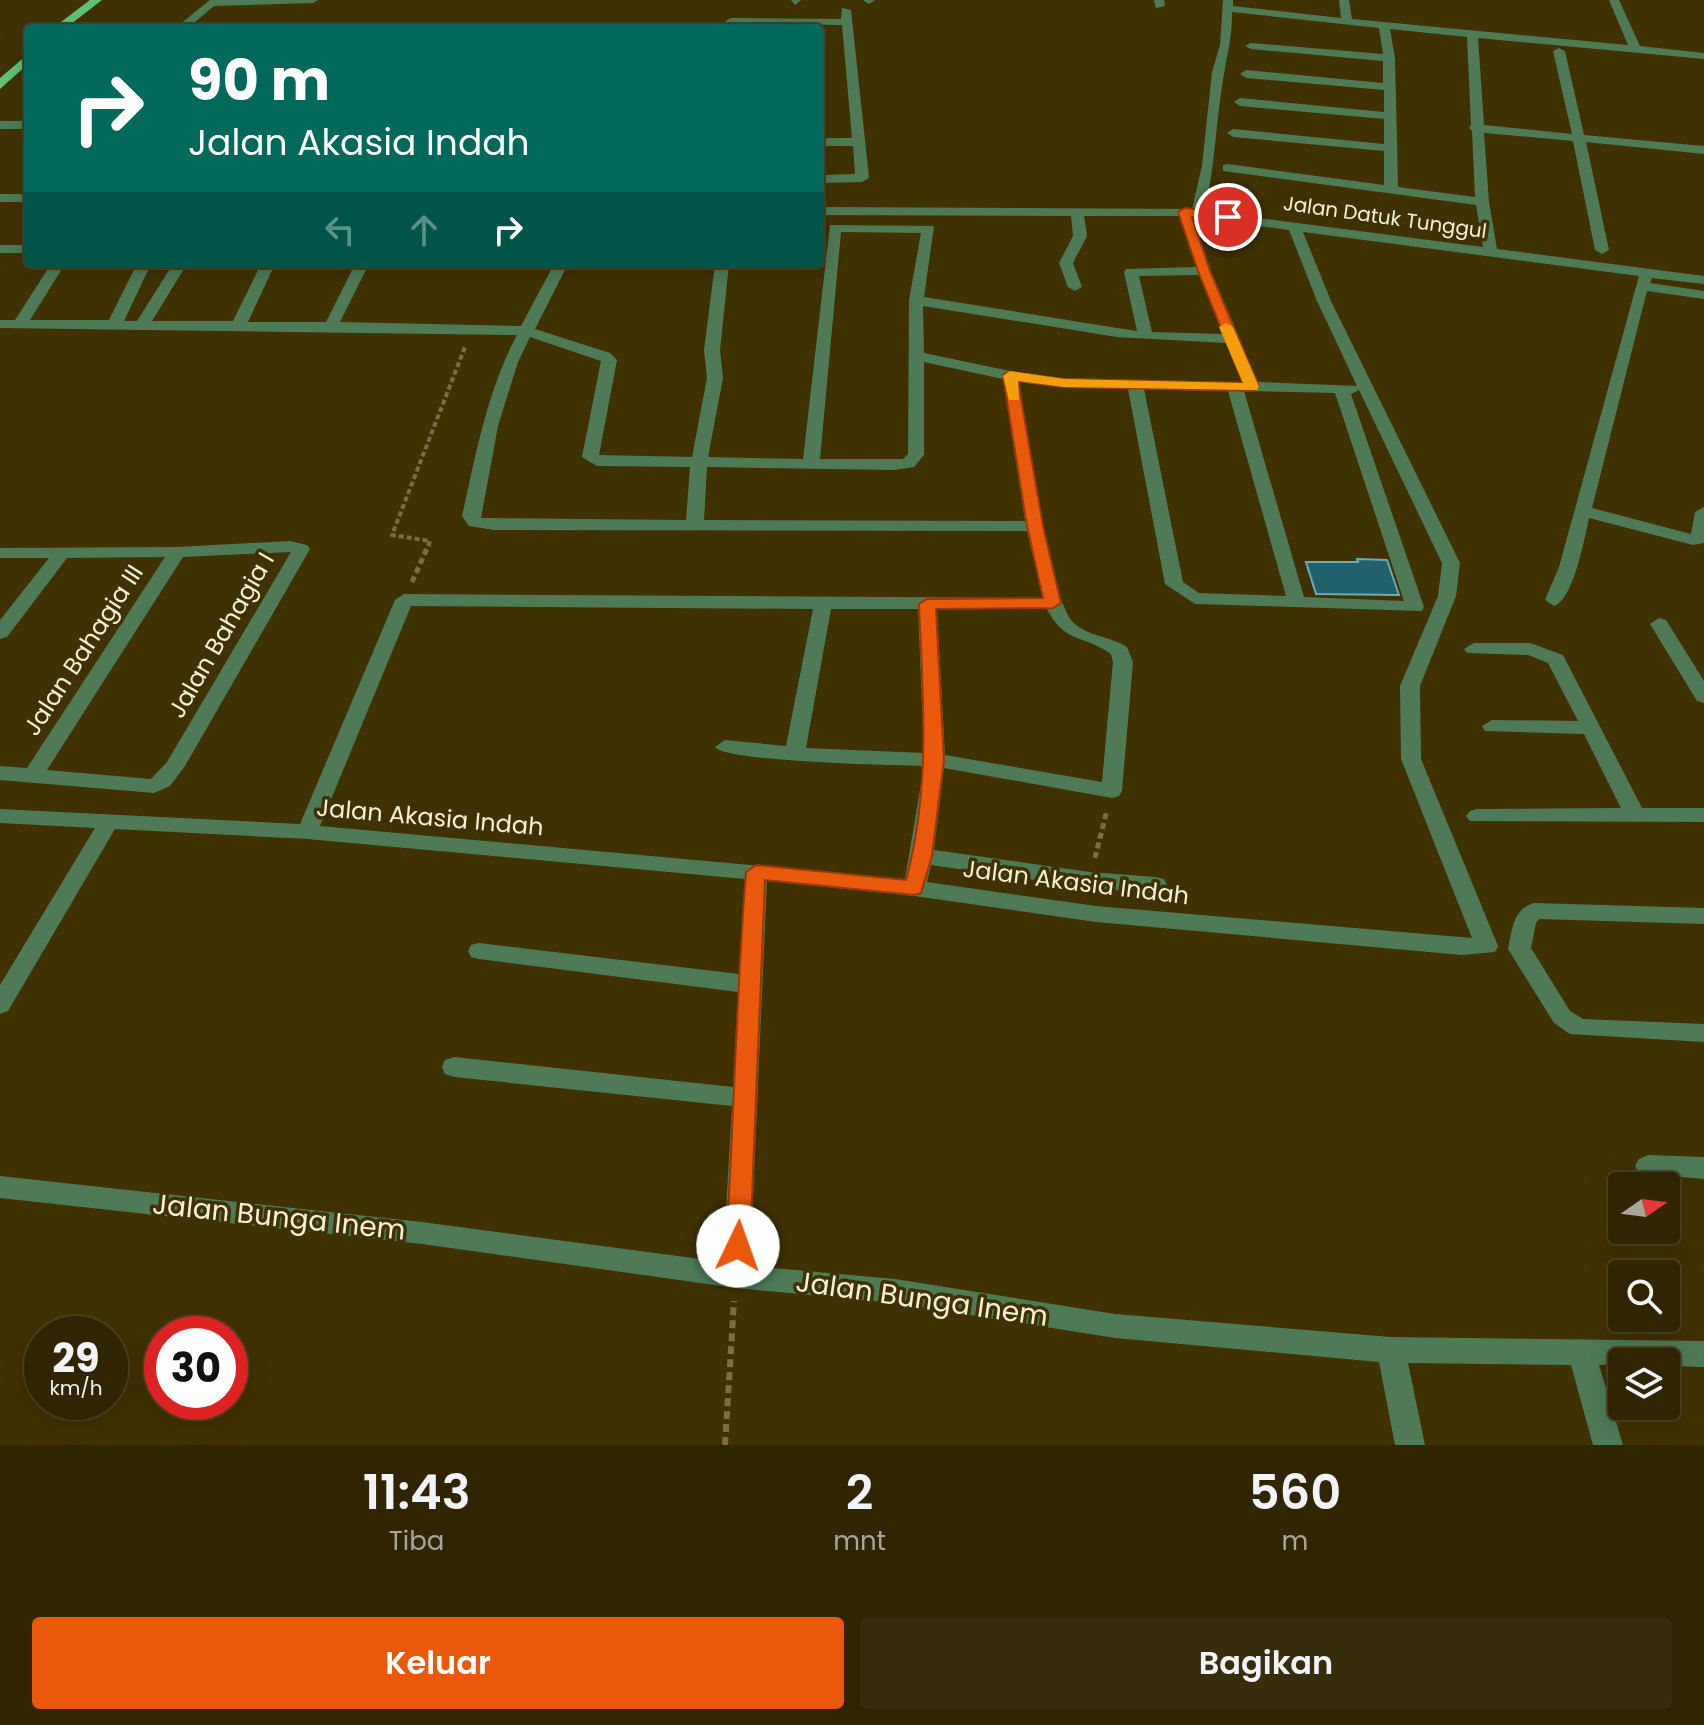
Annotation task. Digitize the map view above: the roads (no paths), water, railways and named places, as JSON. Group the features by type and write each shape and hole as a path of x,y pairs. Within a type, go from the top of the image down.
{"main road":[{"path":"64,24 97,0"},
{"path":"0,85 24,61"}],"street":[{"path":"186,24 215,2 313,0"},
{"path":"1272,0 1274,15"},
{"path":"1344,0 1347,22"},
{"path":"1614,0 1635,49"},
{"path":"1297,603 1231,339 1204,271 1190,218 1208,166 1218,72 1226,45 1228,4 1242,11 1384,28 1704,56"},
{"path":"731,21 775,24 846,16 858,142 867,194 824,180"},
{"path":"1384,28 1389,58 1391,188"},
{"path":"1473,36 1475,128 1482,202 1491,252"},
{"path":"1251,46 1389,58"},
{"path":"1559,51 1602,250"},
{"path":"1246,74 1389,87"},
{"path":"1240,102 1390,116"},
{"path":"0,125 24,125"},
{"path":"1475,128 1704,150"},
{"path":"1233,133 1389,148"},
{"path":"824,142 858,142"},
{"path":"1228,168 1482,202"},
{"path":"5,198 24,182"},
{"name":"Jalan Datuk Tunggul","path":"828,211 867,194 1077,211 1259,221 1491,252 1645,279 1704,280"},
{"path":"811,464 828,211"},
{"path":"1075,287 1066,263 1080,236 1077,211"},
{"path":"1294,225 1324,301 1451,563 1447,596 1439,608 1410,686 1411,759 1487,946"},
{"path":"0,324 472,327 525,331 605,356 609,360 590,457 597,461 908,463 916,455 916,300 929,229 827,228"},
{"path":"0,249 24,249"},
{"path":"20,324 55,268"},
{"path":"115,324 142,268"},
{"path":"142,325 178,268"},
{"path":"239,325 266,268"},
{"path":"331,326 360,268"},
{"path":"559,268 510,362 490,426 471,516 475,522 494,525 1035,526"},
{"path":"695,523 699,463 715,378 712,350 722,268"},
{"path":"1146,336 1131,272 1204,271"},
{"path":"1554,600 1568,567 1645,279 1704,295"},
{"path":"916,300 1021,316 1086,331 1231,339"},
{"path":"916,356 1010,376 1064,383 1368,389"},
{"path":"725,747 795,754 935,760 1112,791 1123,662 1120,651 1110,644 1070,632 1060,620 1053,603 1035,526 1010,376"},
{"path":"1135,386 1174,584 1195,598 1415,607 1341,388"},
{"path":"1582,511 1693,540 1699,539 1704,512"},
{"name":"Jalan Bahagia I","path":"0,553 177,552 290,546 301,549 175,766 163,781 154,786 0,773"},
{"name":"Jalan Bahagia III","path":"33,776 177,552"},
{"path":"0,633 62,553"},
{"path":"307,832 404,600 1053,603"},
{"path":"795,754 823,602"},
{"path":"914,888 922,856 935,760 927,604"},
{"path":"1659,624 1704,697"},
{"path":"1474,649 1530,649 1556,659 1635,815"},
{"path":"1492,726 1592,728"},
{"path":"1477,816 1704,815"},
{"name":"Jalan Akasia Indah","path":"0,816 307,832 914,888 1096,914 1462,947 1519,949"},
{"path":"0,1005 109,822"},
{"path":"922,856 1090,880 1156,885"},
{"path":"736,1276 747,1098 748,984 756,872"},
{"path":"1704,916 1534,911 1525,920 1519,949 1562,1017 1578,1028 1704,1033"},
{"path":"479,951 748,984"},
{"path":"454,1067 747,1098"},
{"path":"1648,1166 1704,1168"},
{"name":"Jalan Bunga Inem","path":"0,1187 422,1233 736,1276 895,1291 1115,1326 1391,1350 1582,1355 1704,1354"},
{"path":"1391,1350 1410,1445"},
{"path":"1582,1355 1608,1445"}]}
